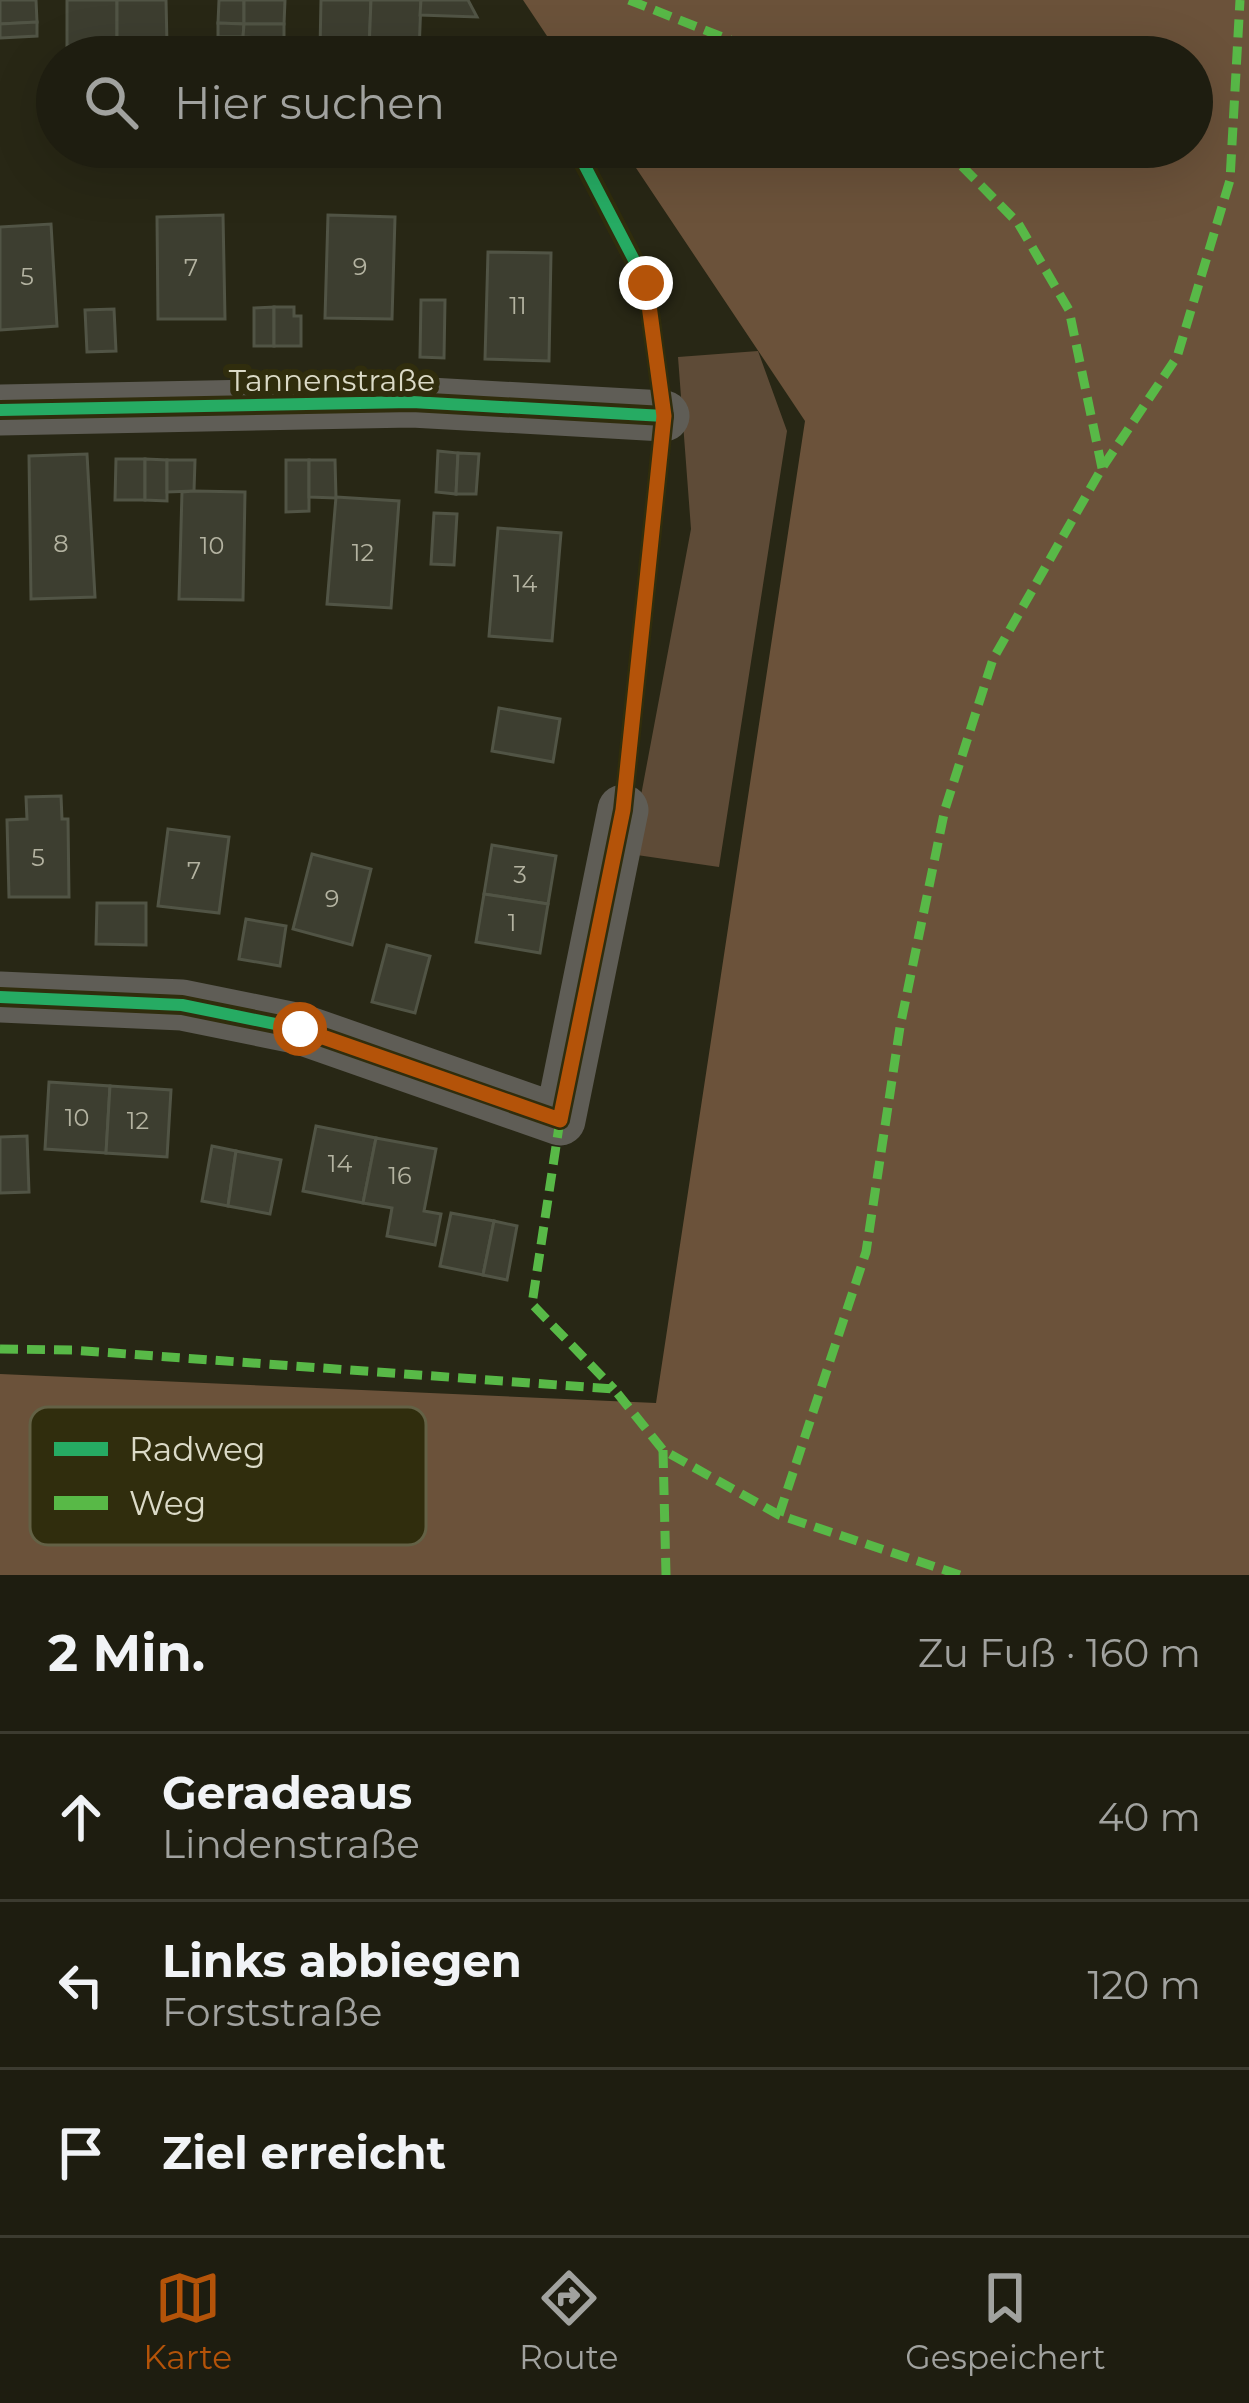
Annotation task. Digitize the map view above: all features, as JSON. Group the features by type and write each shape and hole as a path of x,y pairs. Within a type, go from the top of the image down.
{"street":[{"name":"Tannenstraße","path":"0,410 412,402 664,416"},
{"path":"0,997 182,1005 300,1029 560,1120 623,810"}],"shaded area":[{"path":"523,0 1249,0 1249,1575 0,1575 0,1374 656,1403 805,421 636,168 1213,168 1213,36 547,36"},
{"path":"758,351 787,431 719,867 630,854 691,529 678,357"}],"building":[{"path":"0,0 36,0 37,22 0,24"},
{"path":"67,0 117,0 117,36 67,36"},
{"path":"117,0 166,0 167,36 117,36"},
{"path":"219,0 244,0 244,24 218,23"},
{"path":"244,0 285,0 284,24 244,24"},
{"path":"321,0 371,0 370,36 320,36"},
{"path":"371,0 421,0 420,36 370,36"},
{"path":"421,0 468,0 477,17 420,15"},
{"path":"37,22 37,36 0,38 0,24"},
{"path":"218,23 244,24 243,36 218,36"},
{"path":"244,24 284,24 284,36 243,36"},
{"path":"223,215 225,319 158,319 157,217"},
{"path":"328,215 395,217 392,319 325,318"},
{"path":"51,224 57,326 0,330 0,227"},
{"path":"488,252 551,253 549,361 485,359"},
{"path":"421,300 445,300 444,358 420,357"},
{"path":"274,307 274,346 254,346 254,308"},
{"path":"274,307 294,307 294,316 301,316 301,346 274,346"},
{"path":"114,309 116,351 87,352 85,310"},
{"path":"438,451 458,453 456,494 436,492"},
{"path":"458,453 479,454 476,494 456,494"},
{"path":"87,454 95,597 31,599 29,456"},
{"path":"116,459 145,459 145,500 115,500"},
{"path":"145,459 167,460 167,501 145,500"},
{"path":"167,460 195,460 194,491 167,492"},
{"path":"286,460 309,460 309,511 286,512"},
{"path":"309,460 335,460 336,498 309,497"},
{"path":"182,492 245,492 243,600 179,599"},
{"path":"336,497 399,501 391,608 327,604"},
{"path":"434,513 457,514 454,565 431,564"},
{"path":"498,528 561,533 552,641 489,636"},
{"path":"499,708 560,719 553,762 492,751"},
{"path":"61,796 62,819 68,819 69,897 9,897 7,820 27,819 26,797"},
{"path":"168,829 229,837 219,913 158,906"},
{"path":"492,845 556,856 548,904 484,894"},
{"path":"312,854 371,869 352,945 293,929"},
{"path":"484,894 548,904 540,953 476,942"},
{"path":"97,903 146,903 146,945 96,944"},
{"path":"246,919 286,926 280,966 239,959"},
{"path":"387,945 430,956 415,1013 372,1002"},
{"path":"49,1082 110,1086 106,1153 45,1149"},
{"path":"110,1086 171,1090 167,1157 106,1153"},
{"path":"316,1126 376,1138 363,1203 303,1191"},
{"path":"27,1136 29,1192 0,1193 0,1137"},
{"path":"376,1138 436,1149 424,1211 441,1214 435,1245 387,1236 392,1208 363,1203"},
{"path":"212,1146 236,1151 228,1206 202,1201"},
{"path":"236,1151 281,1160 270,1214 228,1206"},
{"path":"451,1213 494,1221 483,1275 440,1266"},
{"path":"494,1221 517,1226 507,1280 483,1275"}],"marked path":[{"path":"629,0 720,36"},
{"path":"779,1515 866,1252 900,1027 945,809 993,659 1102,468 1177,357 1230,180 1240,0"},
{"path":"964,168 1018,223 1069,310 1102,468"},
{"path":"560,1120 532,1304 614,1389"},
{"path":"0,1349 72,1350 614,1389 663,1450 779,1515 960,1575"},
{"path":"663,1450 666,1575"}],"cycle path":[{"path":"0,997 182,1005 300,1029 560,1120 623,810 664,416 646,283 586,168"},
{"path":"0,410 412,402 664,416"}],"route":[{"path":"300,1029 560,1120 623,810 664,416 646,283"}]}
